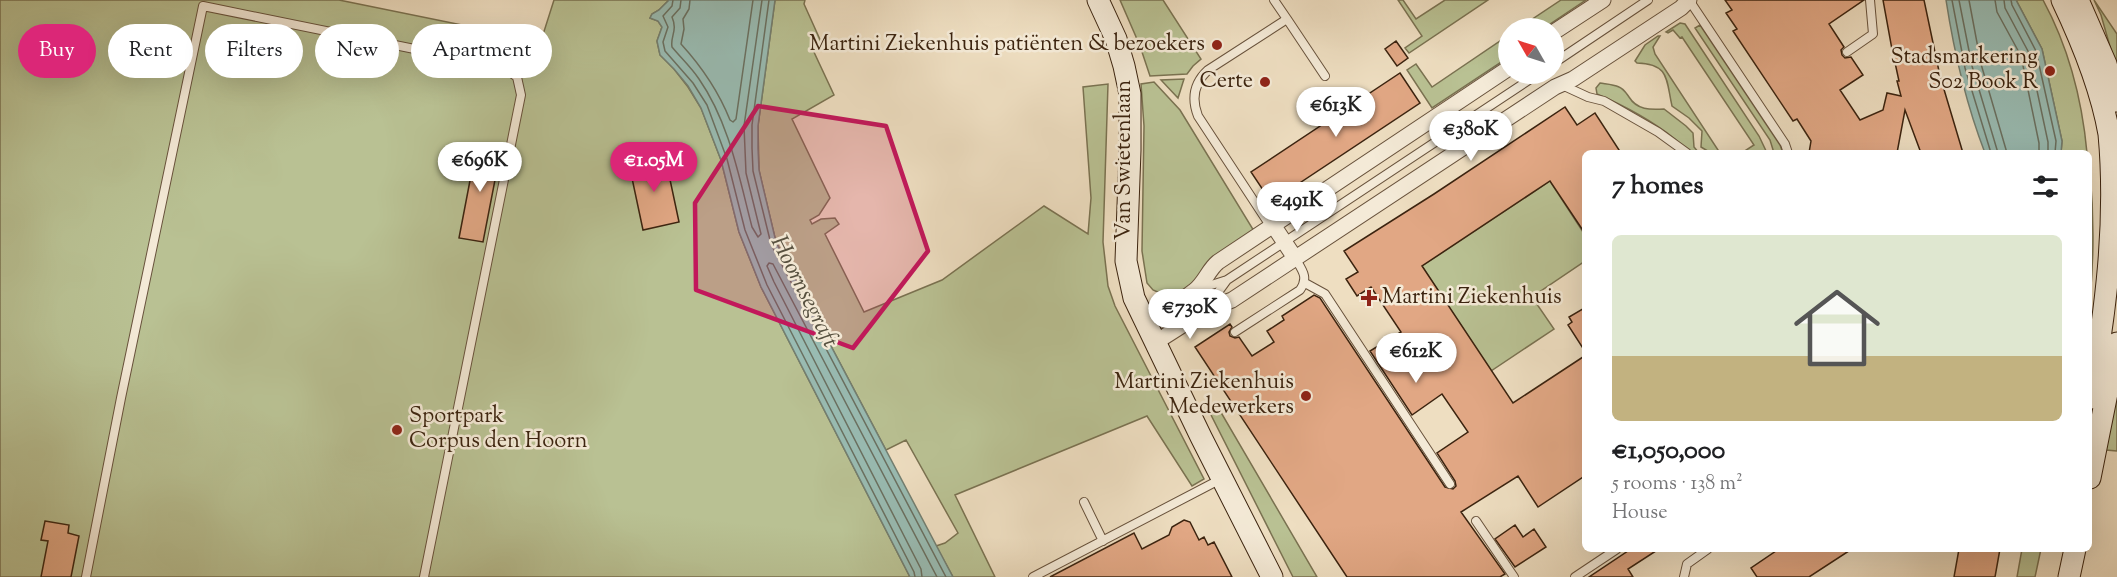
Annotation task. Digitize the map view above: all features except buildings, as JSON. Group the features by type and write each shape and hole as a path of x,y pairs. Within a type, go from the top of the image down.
{"main road":[{"name":"Van Swietenlaan","path":"1098,0 1116,39 1130,94 1126,261 1134,298 1272,577"},
{"path":"2062,0 2102,103 2109,134 2114,183 2114,238 2105,318 2092,387"},
{"path":"2078,0 2106,64 2117,101"},
{"path":"2092,468 2117,343"},
{"path":"2055,577 2060,552"},
{"path":"2069,577 2074,552"}],"street":[{"path":"1564,26 1603,0"},
{"path":"1156,342 1206,310 1232,300 1560,85 1574,79 1681,8 1689,0"},
{"path":"1145,321 1195,291 1212,266 1498,75"},
{"path":"1272,226 1295,258"}],"lane":[{"path":"1274,0 1325,76"},
{"path":"1564,56 1648,0"},
{"path":"1689,0 1787,150"},
{"path":"1847,52 1873,34 1870,0"},
{"path":"86,577 203,6 503,68 517,77 521,95 424,577"},
{"path":"1272,226 1197,116 1194,96 1201,77 1208,70 1287,19"},
{"path":"1195,291 1227,280 1523,84"},
{"path":"1560,85 1604,101 1658,132 1683,150"},
{"path":"1235,332 1300,290 1305,283 1306,276 1295,258"},
{"path":"1206,310 1227,280"},
{"path":"1305,283 1325,294 1450,484"},
{"path":"1033,577 1222,478"},
{"path":"1084,502 1103,541"},
{"path":"1476,521 1514,577"},
{"path":"1575,577 1612,552"},
{"path":"1684,577 1687,564 1704,552"}],"highlighted area":[{"path":"758,106 886,126 928,251 853,348 696,290 695,203"}],"green space":[{"name":"Sportpark Corpus den Hoorn","path":"0,0 339,0 457,24 411,24 411,78 552,78 552,24 546,24 554,0 669,0 650,18 658,21 662,27 657,41 660,55 688,87 701,108 721,160 739,232 761,287 910,577 0,577"},
{"path":"775,0 805,0 804,4 822,44 813,50 834,95 792,119 830,198 819,215 810,220 812,224 821,219 835,218 839,224 825,234 864,312 942,280 1044,206 1088,234 1091,198 1083,87 1108,84 1103,242 1108,286 1115,306 1204,479 1192,486 1147,416 955,495 995,577 953,577 936,546 945,543 958,533 906,440 886,450 776,242 759,170 758,126"},
{"path":"1120,0 1163,0 1201,59 1187,74 1150,76"},
{"path":"1398,0 1403,0 1416,19 1445,0 1488,0 1409,53 1405,48 1422,36"},
{"path":"1561,0 1586,0 1559,18 1534,18"},
{"path":"2016,0 2043,0 2052,18 2073,74 2082,113 2087,150 2061,150 2062,141 2042,49"},
{"path":"2094,0 2117,34 2117,71 2101,15"},
{"path":"1680,23 1685,24 1759,136 1766,150 1746,150 1754,145 1682,37 1680,38 1673,30 1666,32"},
{"path":"1700,25 1782,150 1773,150 1770,140 1695,28"},
{"path":"1660,36 1653,47 1655,54 1718,150 1706,150 1701,147 1702,131 1672,106 1667,81 1661,70 1656,66 1635,61 1645,45"},
{"path":"1498,42 1498,64 1432,108 1407,70 1416,64 1432,87"},
{"path":"1184,79 1178,98 1161,80"},
{"path":"1154,82 1180,110 1254,231 1208,263 1197,281 1179,293 1164,295 1153,290 1147,283 1142,251 1144,126 1141,84"},
{"path":"1600,83 1612,85 1625,91 1640,107 1664,109 1693,133 1694,147 1696,150 1689,150 1638,114 1597,94 1596,88"},
{"path":"1550,181 1582,230 1582,263 1532,297 1554,329 1491,371 1422,266"},
{"path":"2092,204 2093,236 2092,267"},
{"path":"2117,389 2117,451 2106,450"},
{"path":"1208,409 1219,409 1317,577 1293,577"},
{"path":"2021,552 2040,552 2035,577 2017,577"}],"water":[{"path":"669,0 775,0 758,126 758,148 759,170 776,242 953,577 910,577 761,287 739,232 721,160 701,108 688,86 660,55 657,41 662,27 658,21 650,18"},
{"path":"1946,0 2016,0 2042,49 2062,141 2061,150 1984,150 1961,78"}],"place":[{"name":"Martini Ziekenhuis patiënten & bezoekers","path":"1217,45"},
{"name":"Stadsmarkering S02 Book R","path":"2050,71"},
{"name":"Certe","path":"1265,82"},
{"name":"Martini Ziekenhuis","path":"1369,298"},
{"name":"Martini Ziekenhuis Medewerkers","path":"1306,396"},
{"name":"Sportpark Corpus den Hoorn","path":"397,430"}],"water label":[{"name":"Hoornsegraft","path":"804,292"}]}
